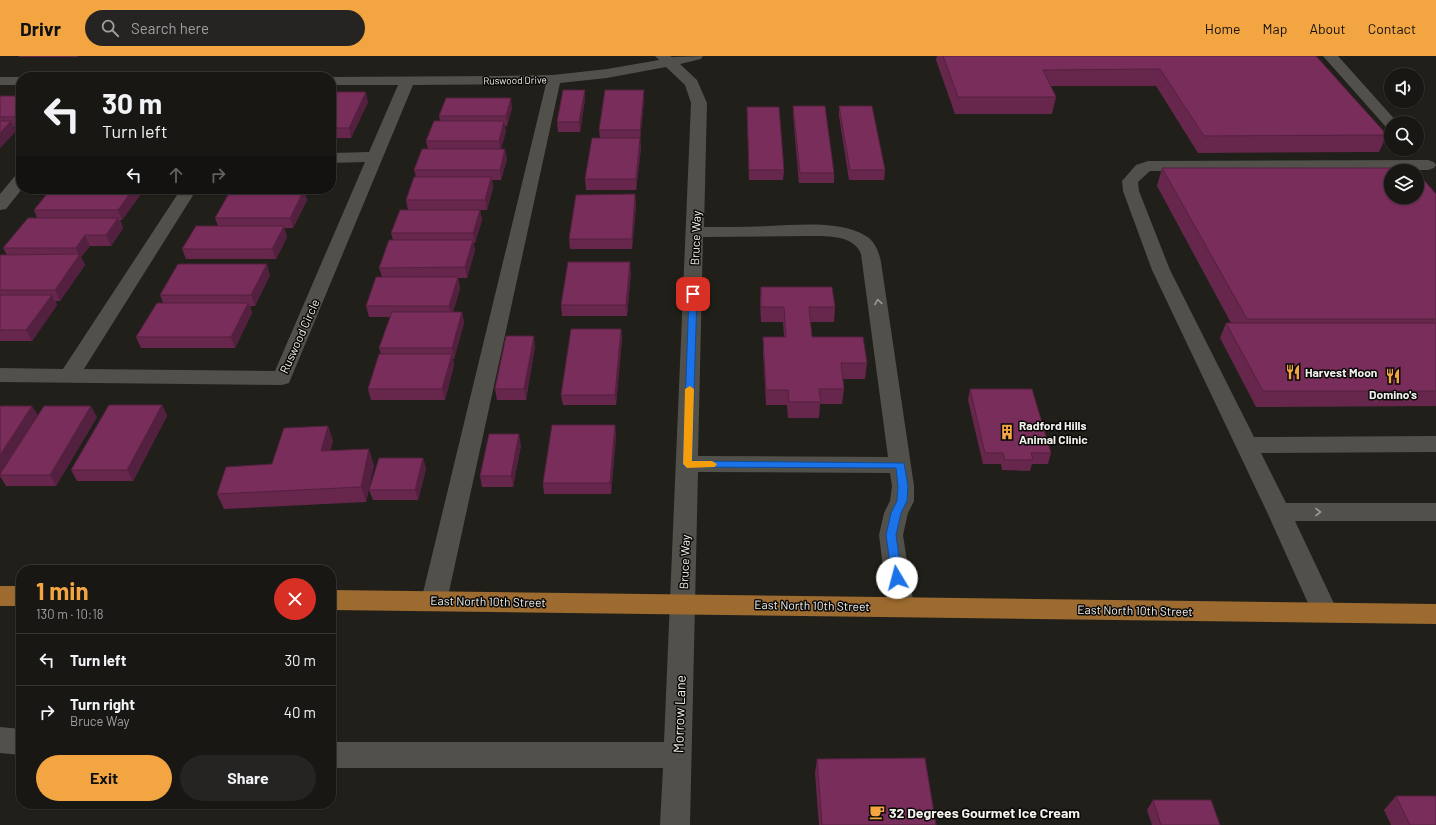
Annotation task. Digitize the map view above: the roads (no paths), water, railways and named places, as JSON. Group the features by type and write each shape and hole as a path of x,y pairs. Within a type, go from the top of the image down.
{"main road":[{"name":"East North 10th Street","path":"336,600 1436,614"}],"street":[{"name":"Ruswood Drive","path":"336,81 500,81 554,79 696,56"},
{"path":"1330,56 1384,116"},
{"name":"Bruce Way","path":"665,60 692,83 699,103 682,604"},
{"path":"434,601 554,79"},
{"name":"Ruswood Circle","path":"0,375 282,378 408,80"},
{"path":"0,81 16,81"},
{"path":"1420,156 1432,169"},
{"path":"336,158 376,157"},
{"path":"1325,612 1279,512 1161,270 1131,191 1130,181 1142,168 1148,166 1432,169"},
{"path":"0,204 16,186"},
{"path":"69,376 186,194"},
{"path":"695,232 816,231 841,233 856,238 865,244 871,255 884,340 903,486 902,501 896,513 891,535 901,607"},
{"path":"1246,445 1436,444"},
{"path":"687,464 900,465"},
{"path":"1279,512 1436,512"},
{"name":"Morrow Lane","path":"675,825 682,604"},
{"path":"0,740 16,742"},
{"path":"336,755 677,755"}],"place":[{"name":"Harvest Moon","path":"1293,372"},
{"name":"Domino's","path":"1393,376"},
{"name":"Radford Hills Animal Clinic","path":"1007,432"},
{"name":"32 Degrees Gourmet Ice Cream","path":"877,812"}]}
